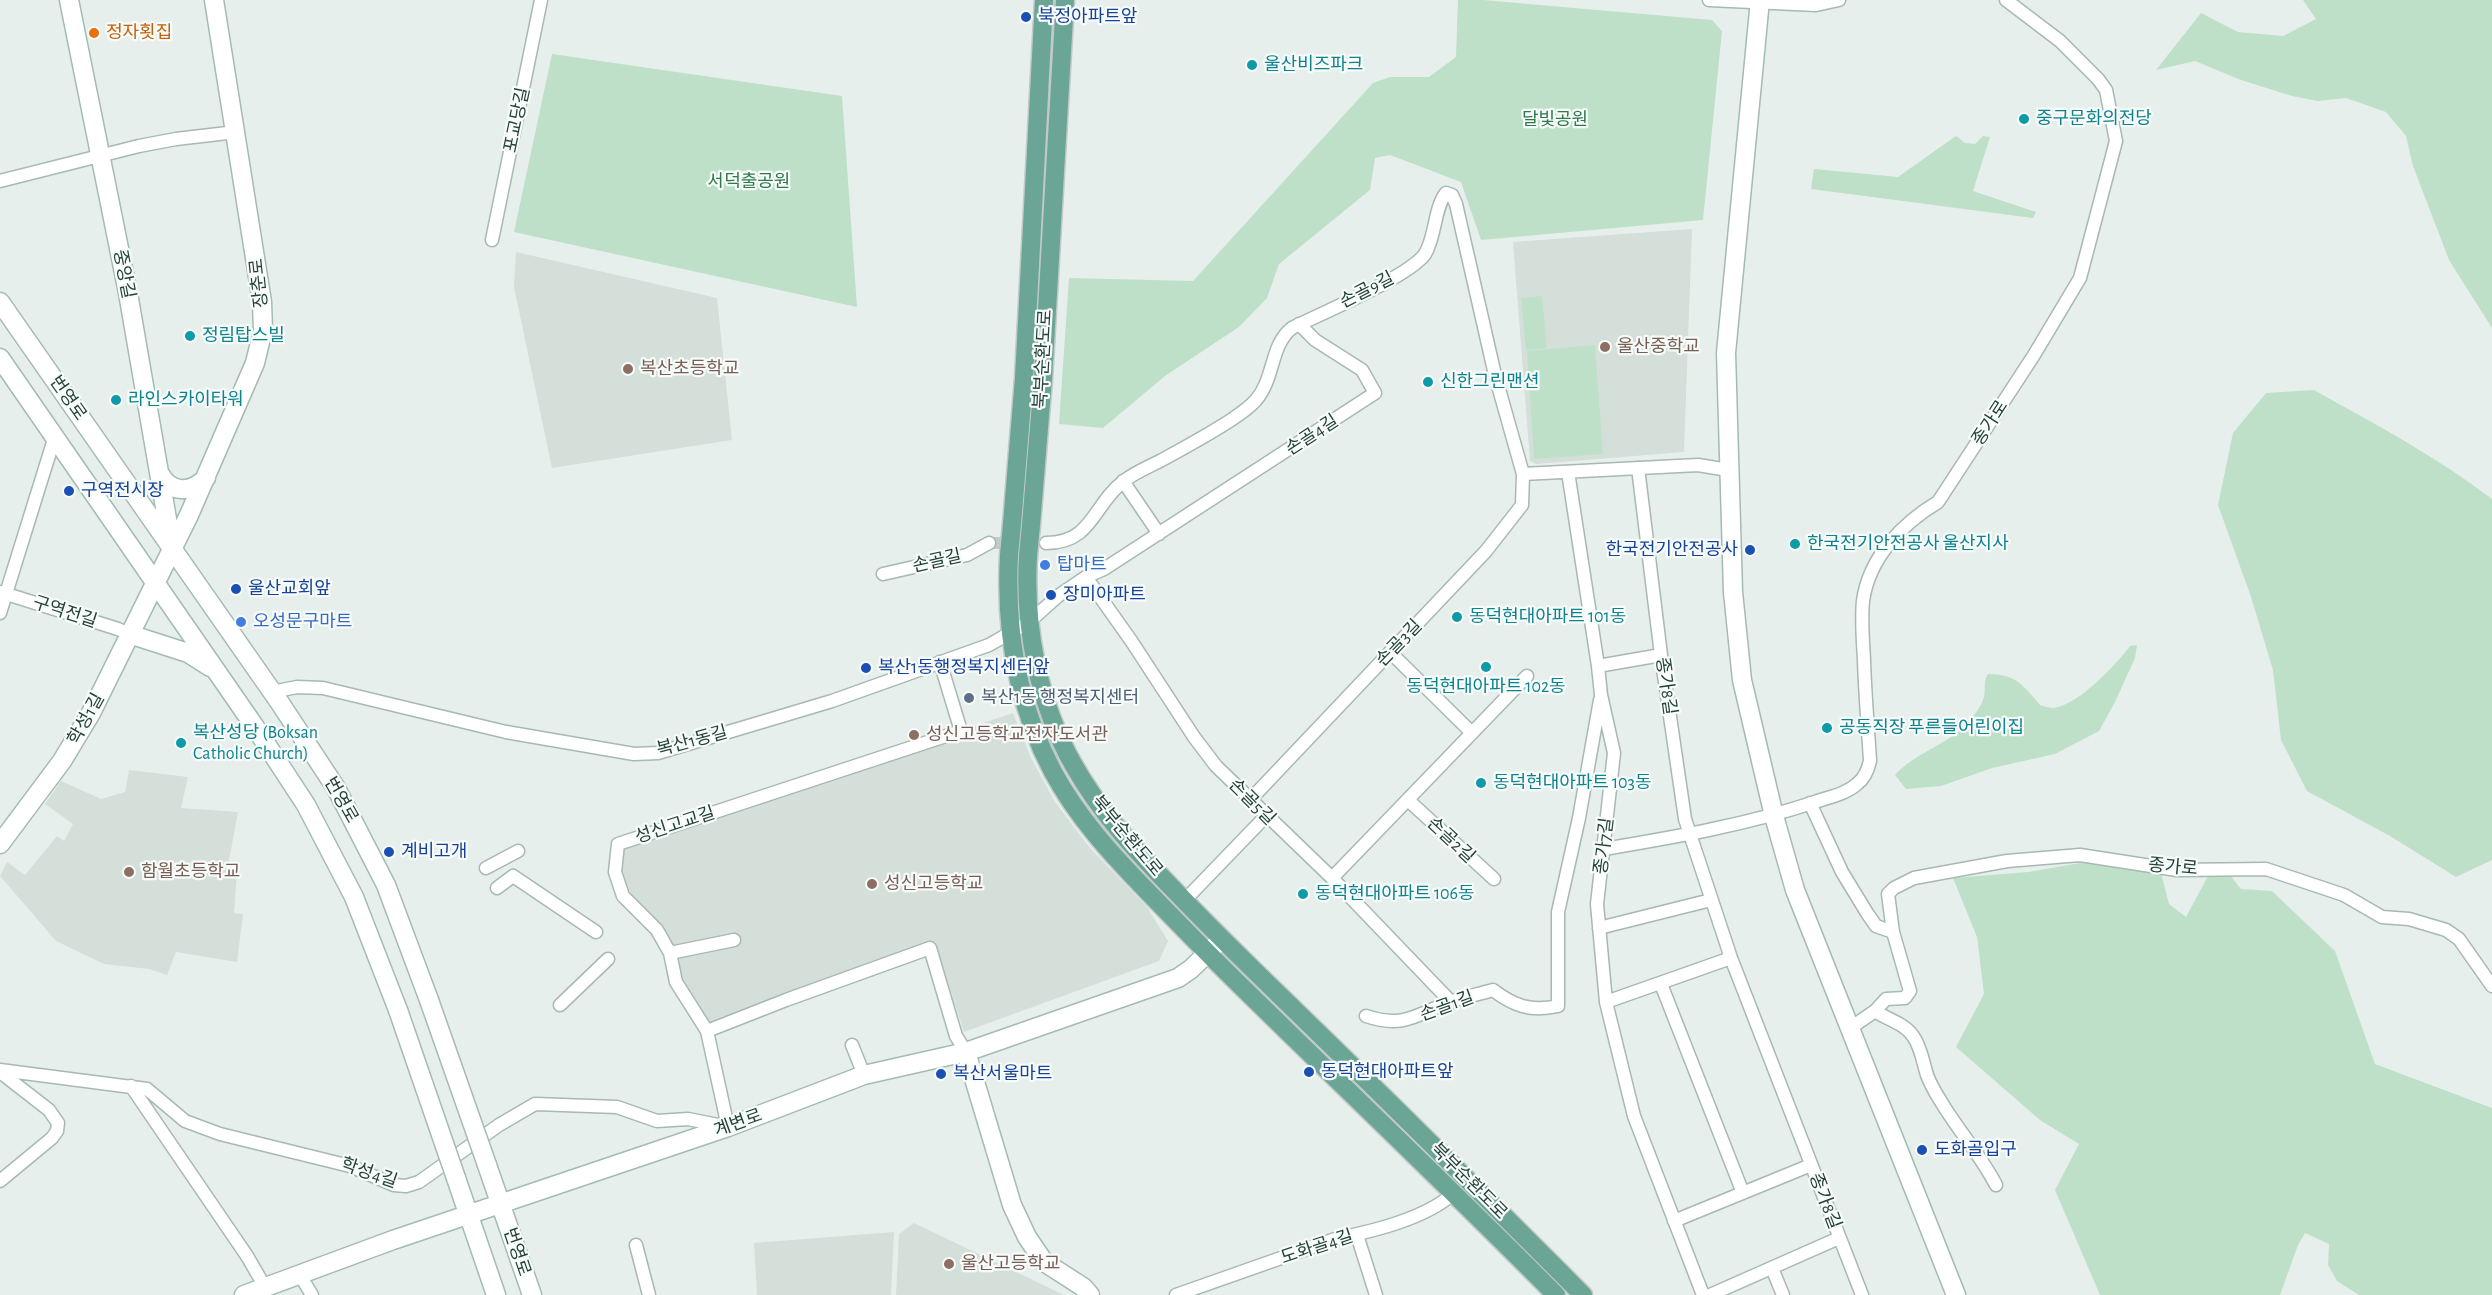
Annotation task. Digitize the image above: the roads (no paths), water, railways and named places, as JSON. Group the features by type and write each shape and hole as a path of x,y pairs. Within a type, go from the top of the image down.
{"main road":[{"name":"중앙길","path":"69,0 160,474 172,549"},
{"name":"장춘로","path":"155,582 245,392 263,330 258,266 214,0"},
{"name":"북부순환도로","path":"1044,0 1024,378 1021,525 1028,556 1026,590 1029,622 1048,705 1072,761 1110,822 1222,939 1585,1295"},
{"name":"북부순환도로","path":"1065,0 1043,379 1021,525 1009,555 1007,596 1009,635 1014,663 1028,712 1053,771 1095,835 1208,954 1454,1192 1554,1295"},
{"path":"1759,1 1726,353 1733,592 1741,670 1750,720 1795,890 1956,1295"},
{"name":"번영로","path":"0,302 309,746 364,839 386,885 429,1000 532,1295"},
{"name":"번영로","path":"0,358 293,784 333,853 354,897 398,1010 496,1295"},
{"path":"160,474 168,484 180,490 194,488 207,476"},
{"name":"학성1길","path":"0,844 62,762 91,713 155,582"},
{"path":"205,654 205,642 211,632 221,630 232,634"},
{"path":"129,634 189,653 217,672"},
{"name":"계변로","path":"244,1295 728,1127 864,1075 966,1052 1178,978 1208,954 1222,939"},
{"path":"966,1052 1012,1205 1027,1237 1044,1262 1083,1287 1090,1295"}],"street":[{"name":"포교당길","path":"492,240 541,0"},
{"path":"1709,0 1816,5 1839,0"},
{"name":"종가로","path":"1604,849 1774,816 1847,791 1858,784 1869,768 1863,600 1871,574 1882,554 1903,527 1938,502 2034,355 2080,278 2116,141 2106,90 2060,40 2006,0"},
{"path":"0,181 100,155 176,139 236,132"},
{"name":"손골9길","path":"1046,543 1058,543 1082,532 1123,481 1248,409 1268,381 1279,341 1283,335 1299,324 1384,282 1419,261 1431,242 1441,200 1446,194 1452,195 1461,224 1495,375 1523,474"},
{"name":"손골4길","path":"1029,622 1058,596 1086,577 1104,569 1160,534 1375,393 1362,370 1315,340 1299,324"},
{"path":"0,613 3,593 54,436"},
{"path":"1523,474 1698,465 1728,470"},
{"name":"종가8길","path":"1638,468 1661,655 1685,819 1731,958 1862,1295"},
{"name":"종가7길","path":"1568,472 1601,695 1614,753 1597,904 1606,1002 1634,1116 1703,1295"},
{"name":"손골3길","path":"1250,800 1486,551 1519,513 1524,497 1523,474"},
{"path":"1123,481 1160,534"},
{"name":"손골길","path":"883,574 967,555 989,543"},
{"name":"손골5길","path":"1086,577 1216,766 1332,878 1451,1002"},
{"name":"구역전길","path":"3,593 129,634"},
{"name":"복산1동길","path":"272,692 297,687 323,688 506,732 634,754 658,753 832,701 988,645 1029,622"},
{"path":"1390,652 1472,733"},
{"path":"1598,666 1661,655"},
{"name":"성신고교길","path":"728,1127 707,1031 676,982 670,953 657,930 623,896 615,872 618,844 961,731 940,662"},
{"path":"1332,878 1527,676"},
{"name":"손골1길","path":"1366,1016 1386,1022 1415,1018 1451,1002 1493,990 1508,1002 1539,1010 1558,1006 1558,912 1579,818 1601,695"},
{"name":"손골2길","path":"1408,800 1494,879"},
{"path":"1810,803 1842,872 1867,913 1876,926 1893,932"},
{"path":"1184,901 1266,816"},
{"path":"486,868 518,851"},
{"name":"종가로","path":"1849,1029 1875,1011 1886,999 1905,998 1910,991 1893,932 1888,894 1894,888 1914,878 2007,861 2080,855 2176,870 2266,869 2344,895 2382,917 2409,919 2446,930 2459,939 2492,986"},
{"path":"497,888 513,876 596,932"},
{"path":"1599,928 1711,900"},
{"path":"670,953 734,940"},
{"path":"707,1031 930,948 956,1036 966,1052"},
{"path":"1606,1002 1731,958"},
{"path":"560,1005 608,959"},
{"path":"1660,984 1743,1193"},
{"path":"1875,1011 1890,1021 1903,1024 1913,1036 1928,1077 1940,1100 1985,1163 1996,1185"},
{"path":"852,1045 864,1075"},
{"path":"0,1071 49,1110 58,1123 57,1131 52,1138 0,1181"},
{"name":"학성4길","path":"0,1071 147,1089 185,1121 220,1134 350,1166 394,1185 406,1186 419,1182 498,1125 535,1104 617,1107 657,1121 688,1119 728,1127"},
{"path":"131,1086 247,1256 265,1287"},
{"name":"종가8길","path":"1674,1221 1811,1165"},
{"name":"도화골4길","path":"1176,1295 1335,1239 1357,1235 1433,1209 1454,1192"},
{"path":"1357,1235 1376,1295"},
{"name":"종가8길","path":"1710,1295 1839,1238"},
{"path":"636,1245 649,1295"},
{"path":"1772,1268 1783,1295"},
{"path":"300,1275 312,1295"}],"tunnel":[{"path":"989,543 1036,543"}],"place":[{"name":"북정아파트앞","path":"1026,17"},
{"name":"정자횟집","path":"94,33"},
{"name":"울산비즈파크","path":"1252,65"},
{"name":"중구문화의전당","path":"2024,119"},
{"name":"정림탑스빌","path":"190,336"},
{"name":"울산중학교","path":"1605,347"},
{"name":"복산초등학교","path":"628,369"},
{"name":"신한그린맨션","path":"1428,382"},
{"name":"라인스카이타워","path":"116,400"},
{"name":"구역전시장","path":"69,491"},
{"name":"한국전기안전공사 울산지사","path":"1795,544"},
{"name":"한국전기안전공사","path":"1750,550"},
{"name":"탑마트","path":"1045,565"},
{"name":"울산교회앞","path":"236,589"},
{"name":"장미아파트","path":"1051,595"},
{"name":"동덕현대아파트 101동","path":"1457,617"},
{"name":"오성문구마트","path":"241,622"},
{"name":"동덕현대아파트 102동","path":"1486,667"},
{"name":"복산1동행정복지센터앞","path":"866,668"},
{"name":"복산1동 행정복지센터","path":"969,698"},
{"name":"공동직장 푸른들어린이집","path":"1827,728"},
{"name":"성신고등학교전자도서관","path":"914,735"},
{"name":"복산성당 (Boksan Catholic Church)","path":"181,743"},
{"name":"동덕현대아파트 103동","path":"1481,783"},
{"name":"계비고개","path":"389,852"},
{"name":"함월초등학교","path":"129,872"},
{"name":"성신고등학교","path":"872,884"},
{"name":"동덕현대아파트 106동","path":"1303,894"},
{"name":"동덕현대아파트앞","path":"1309,1072"},
{"name":"복산서울마트","path":"941,1074"},
{"name":"도화골입구","path":"1922,1150"},
{"name":"울산고등학교","path":"949,1264"}],"park label":[{"name":"달빛공원","path":"1555,120"},
{"name":"서덕출공원","path":"749,182"}]}
